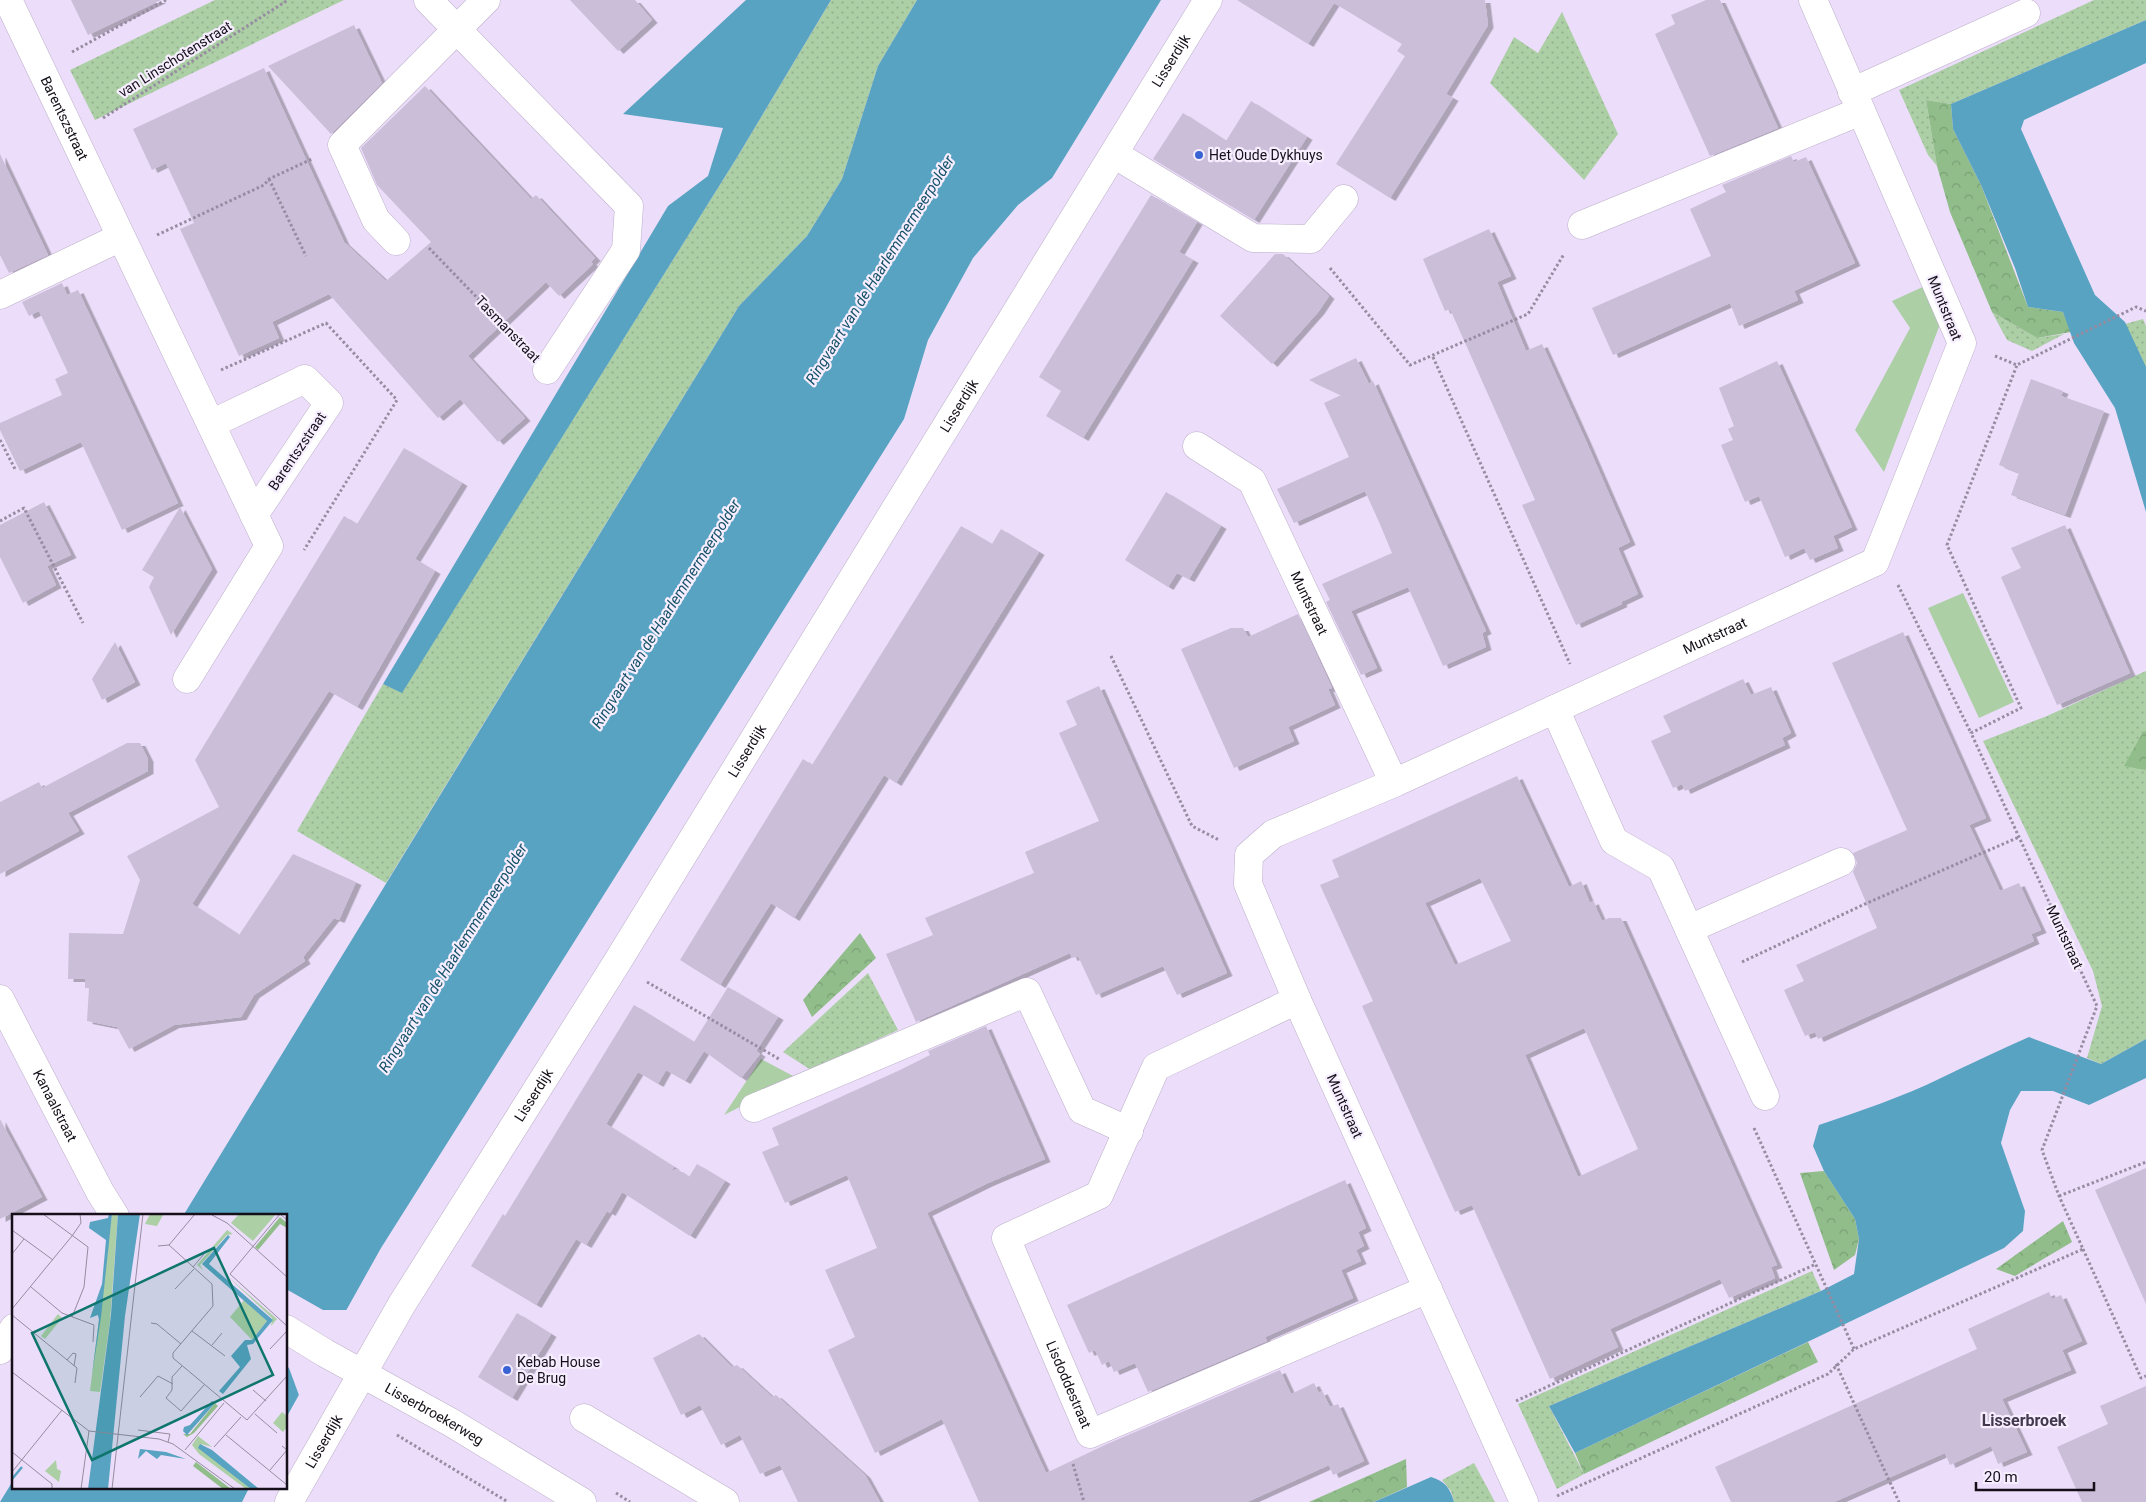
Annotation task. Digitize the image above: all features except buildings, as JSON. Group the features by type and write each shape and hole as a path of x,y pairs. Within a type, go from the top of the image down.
{"street":[{"name":"Barentszstraat","path":"8,0 269,546 187,679"},
{"name":"Tasmanstraat","path":"428,0 629,206 626,250 547,370"},
{"path":"396,241 376,220 342,146 486,0"},
{"name":"Lisserdijk","path":"289,1502 402,1304 616,964 1208,0"},
{"name":"Muntstraat","path":"1524,1502 1297,1000 1248,884 1249,855 1273,834 1394,783 1874,562 1962,343 1813,0"},
{"path":"1582,226 1857,102 2026,13"},
{"path":"1114,154 1253,238 1311,239 1344,198"},
{"path":"0,295 124,243"},
{"name":"Barentszstraat","path":"211,424 305,378 329,403 254,515"},
{"name":"Muntstraat","path":"1197,446 1252,480 1394,783"},
{"path":"1555,709 1614,841 1661,868 1765,1096"},
{"path":"1689,930 1841,862"},
{"path":"754,1108 1028,992 1082,1110 1129,1131"},
{"name":"Kanaalstraat","path":"0,999 110,1214"},
{"name":"Lisdoddestraat","path":"1297,1000 1156,1067 1129,1131 1099,1194 1006,1238 1090,1434 1428,1289"},
{"name":"Lisserbroekerweg","path":"288,1330 325,1353 452,1423 582,1502"},
{"path":"0,1350 12,1331"},
{"path":"584,1418 724,1502"}],"path":[{"path":"40,70 166,0"},
{"name":"van Linschotenstraat","path":"73,137 288,0"},
{"path":"124,243 264,186 269,179 342,146"},
{"path":"269,179 306,256"},
{"path":"1306,239 1410,365 1528,314 1582,226"},
{"name":"Tasmanstraat","path":"396,241 411,229 547,370"},
{"path":"1970,733 2021,708 1947,546 2017,365 2060,342 2136,307 2146,311"},
{"path":"1432,357 1584,695"},
{"path":"0,440 15,469"},
{"path":"0,521 24,508 82,623"},
{"name":"Muntstraat","path":"1874,562 1896,581 1970,733 2097,1006 2042,1150 2082,1250 2141,1378 2146,1376"},
{"path":"1111,656 1192,826 1249,855"},
{"path":"1711,977 1867,903 2019,837"},
{"path":"616,964 817,1081"},
{"path":"1765,1096 1744,1105 1854,1349"},
{"path":"2059,1196 2146,1162"},
{"path":"1553,1498 1828,1374 1836,1364 1854,1349 2082,1250"},
{"path":"1486,1415 1816,1264"},
{"path":"1836,1364 1899,1502"},
{"path":"392,1432 508,1502"}],"green space":[{"path":"215,0 344,0 95,120 70,70"},
{"path":"831,0 917,0 878,66 842,179 807,236 739,306 386,883 297,831 383,684 402,692 736,159"},
{"path":"2094,0 2146,0 2146,20 1951,104 1926,100 1937,166 1928,155 1899,90"},
{"path":"1562,12 1618,134 1584,180 1490,83 1514,37 1538,53"},
{"path":"1926,100 1951,104 1953,129 1981,185 2028,307 2063,312 2071,332 2037,338 1992,312 1950,212 1937,166"},
{"path":"1927,285 1942,319 1884,472 1855,430 1910,328 1892,301"},
{"path":"1992,312 2037,338 2064,334 2032,351 2007,340"},
{"path":"2143,319 2146,326 2146,371 2125,324"},
{"path":"1963,593 2014,702 1979,718 1928,608"},
{"path":"2146,671 2146,1039 2101,1064 2087,1058 2102,1006 2093,971 1983,741 2047,716"},
{"path":"2146,731 2146,770 2124,766 2143,732"},
{"path":"860,933 876,958 812,1017 803,1000"},
{"path":"868,973 898,1030 811,1070 783,1052"},
{"path":"761,1059 797,1078 724,1115"},
{"path":"1824,1171 1855,1219 1859,1239 1855,1255 1834,1270 1800,1173"},
{"path":"2063,1221 2072,1242 2015,1276 1996,1269"},
{"path":"1812,1271 1821,1291 1549,1406 1584,1474 1557,1489 1518,1404"},
{"path":"1808,1342 1818,1362 1584,1474 1575,1453"},
{"path":"1406,1459 1407,1487 1374,1502 1309,1502"},
{"path":"1474,1463 1495,1502 1454,1502 1451,1491 1442,1480"}],"water":[{"path":"746,0 831,0 736,159 402,693 383,684 668,206 708,176 723,128 623,114"},
{"name":"Ringvaart van de Haarlemmermeerpolder","path":"917,0 1161,0 1052,178 1018,205 973,258 928,340 904,419 381,1248 288,1414 288,1214 184,1214 739,306 807,236 842,179 878,66"},
{"path":"2146,20 2146,63 2024,120 2021,129 2095,295 2125,322 2146,367 2146,512 2115,408 2074,343 2063,312 2028,307 2015,268 1981,185 1953,129 1951,104"},
{"path":"2029,1037 2101,1064 2146,1039 2146,1078 2089,1105 2053,1091 2021,1091 2010,1110 2001,1143 2025,1211 2023,1231 2004,1248 1575,1453 1549,1406 1821,1291 1854,1274 1859,1239 1855,1219 1824,1171 1813,1146 1819,1125 1926,1085"},
{"path":"1431,1477 1446,1486 1454,1502 1374,1502"},
{"path":"12,1482 12,1490 248,1490 242,1502 0,1502"}],"pier":[{"path":"288,1290 323,1310 350,1310 303,1389 300,1398 289,1368"}],"place":[{"name":"Het Oude Dykhuys","path":"1199,155"},
{"name":"Kebab House De Brug","path":"507,1370"}],"district":[{"name":"Lisserbroek","path":"2024,1420"}]}
